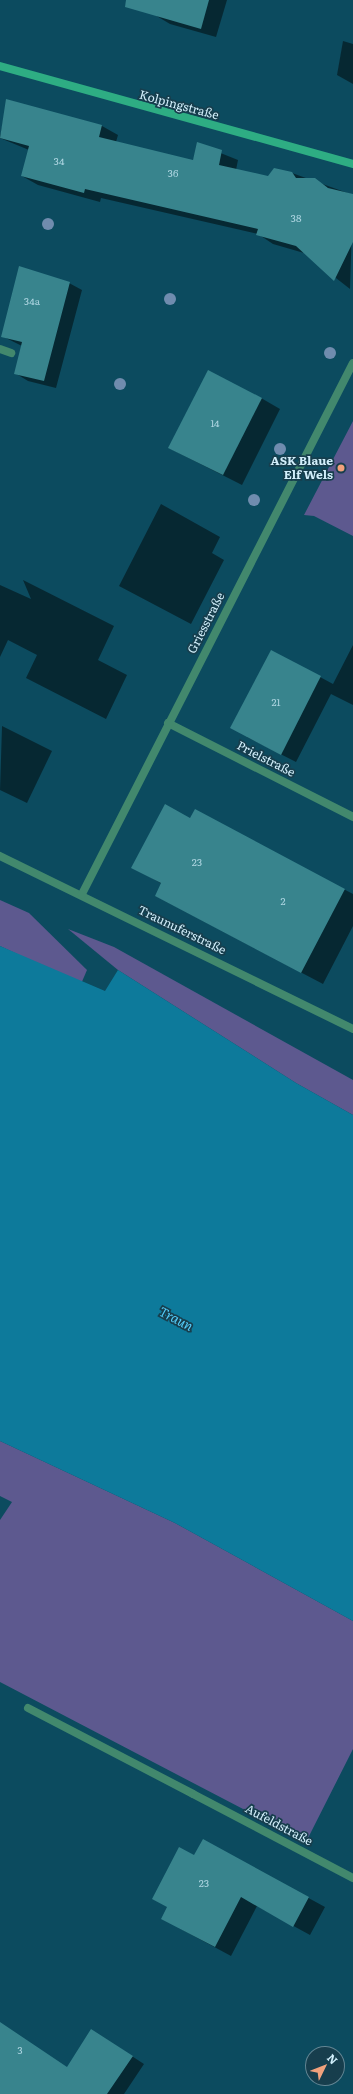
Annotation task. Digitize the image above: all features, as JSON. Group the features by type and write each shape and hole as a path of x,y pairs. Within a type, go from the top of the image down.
{"street":[{"name":"Kolpingstraße","path":"0,66 353,164"},
{"path":"0,349 12,353"},
{"name":"Griesstraße","path":"82,894 168,722 353,363"},
{"name":"Prielstraße","path":"168,722 353,817"},
{"name":"Traunuferstraße","path":"0,856 82,894 353,1029"},
{"name":"Aufeldstraße","path":"28,1708 353,1878"}],"shaded area":[{"name":"ASK Blaue Elf Wels","path":"353,421 353,536 314,516 304,515"},
{"path":"0,900 29,913 87,970 81,984 0,946"},
{"path":"68,929 114,947 353,1080 353,1115 296,1083 118,970"},
{"path":"0,1441 175,1523 353,1621 353,1749 306,1842 0,1682 0,1520 12,1502 0,1496"}],"water":[{"name":"Traun","path":"0,946 105,991 118,970 296,1083 353,1115 353,1621 175,1523 0,1441"}],"building":[{"path":"126,0 209,0 201,29 125,7"},
{"path":"6,99 102,125 99,137 193,160 197,142 222,150 219,165 268,176 274,168 292,172 296,178 315,178 328,188 353,194 353,242 334,281 296,246 256,235 258,229 85,189 84,193 21,176 29,146 0,138"},
{"path":"19,266 70,282 44,381 14,374 22,342 1,337"},
{"path":"208,370 262,398 223,475 168,448"},
{"path":"271,650 321,676 281,755 230,728"},
{"path":"165,804 190,818 195,809 345,889 301,973 155,896 161,883 131,868"},
{"path":"203,1839 309,1897 293,1927 241,1897 215,1947 161,1919 167,1907 152,1899 179,1847 194,1855"},
{"path":"0,2022 67,2067 91,2029 133,2056 107,2094 0,2094"}],"place":[{"name":"ASK Blaue Elf Wels","path":"341,468"}]}
